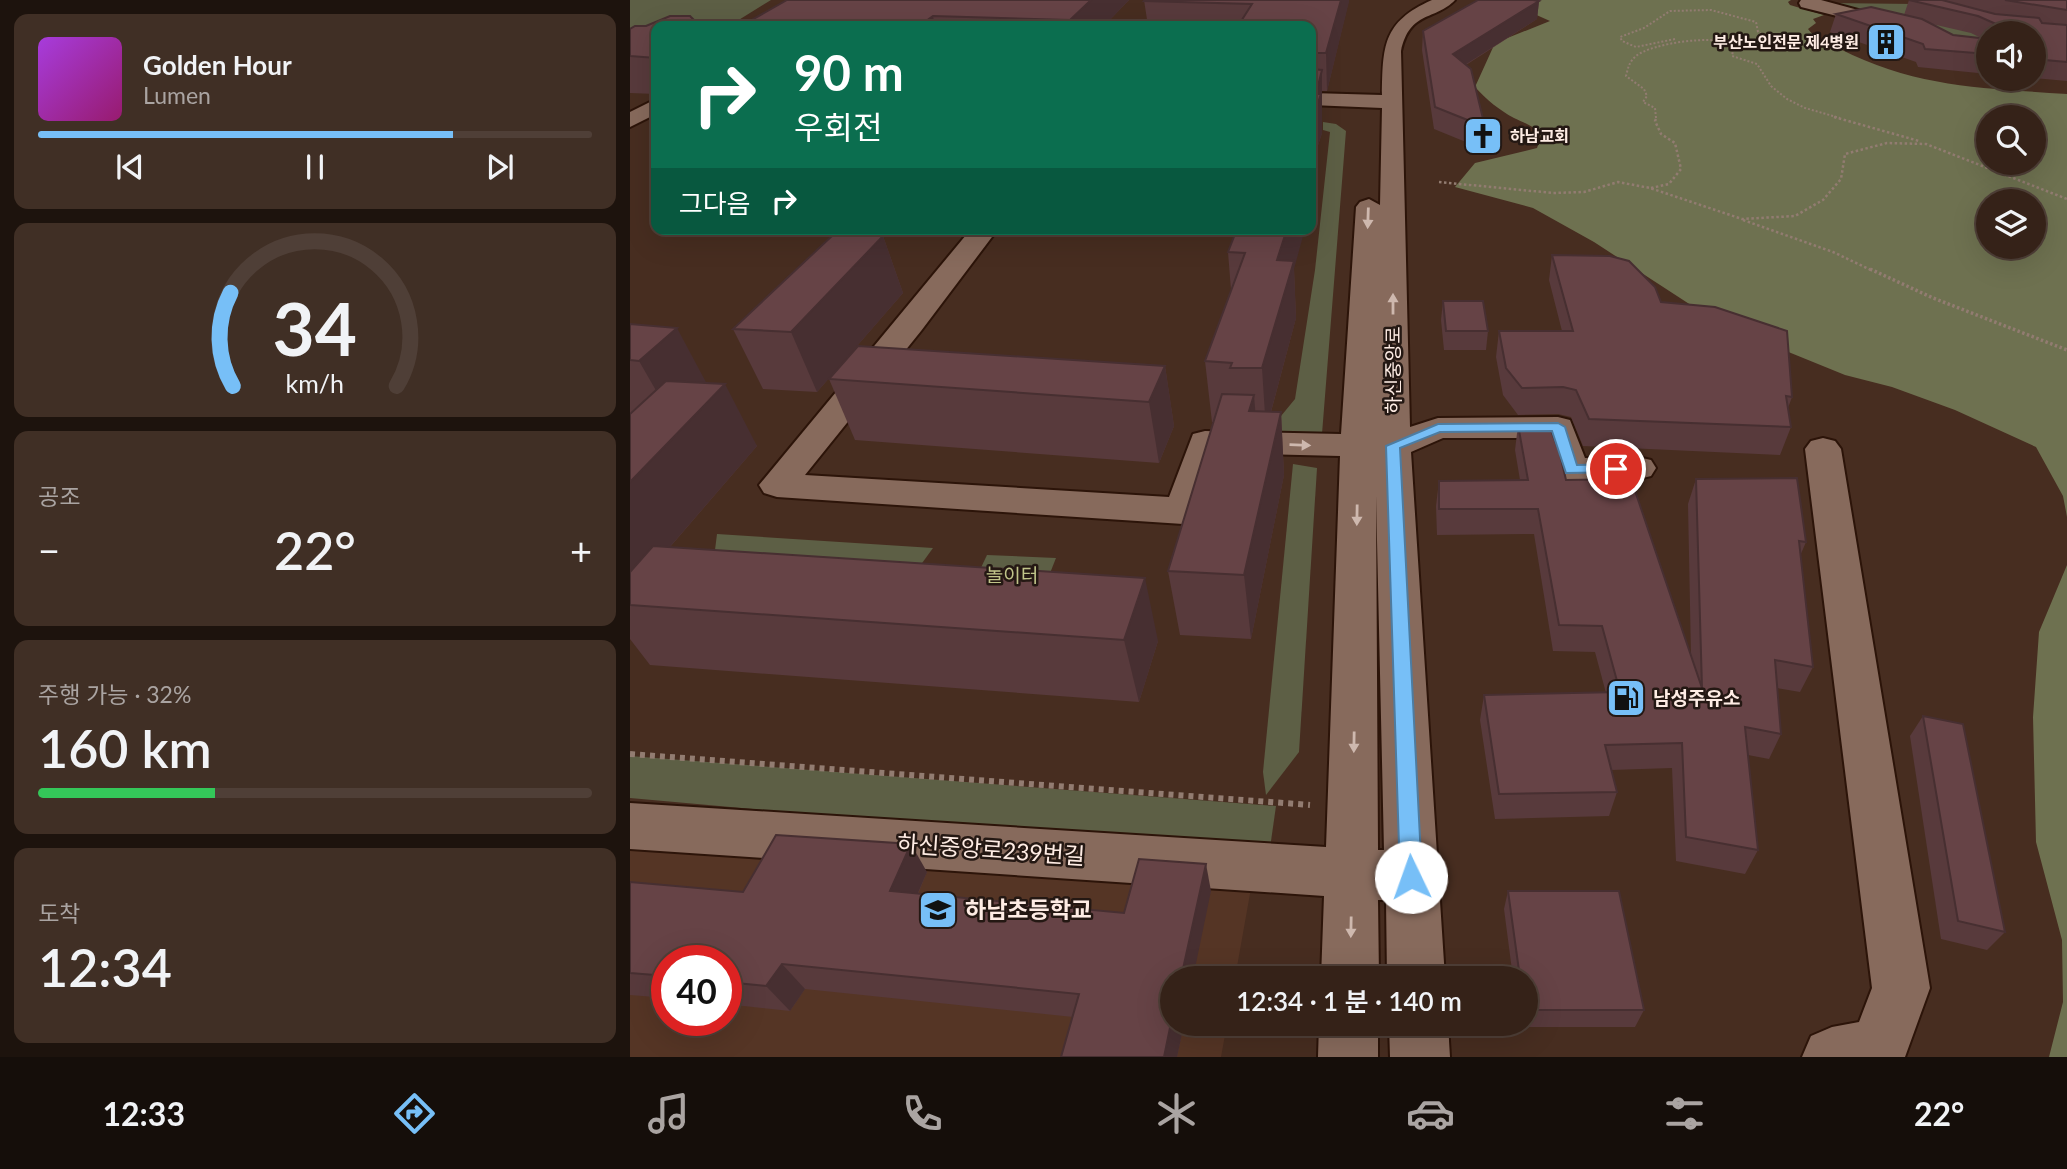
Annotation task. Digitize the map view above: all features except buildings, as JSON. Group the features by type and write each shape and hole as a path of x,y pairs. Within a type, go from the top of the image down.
{"street":[{"name":"하신중앙로","path":"1350,966 1352,875 1376,446 1384,102 1380,28 1392,10 1413,0"},
{"name":"하신중앙로","path":"1384,102 1397,34 1418,13 1447,0"},
{"path":"1813,0 1807,3 1904,28"},
{"path":"1859,0 1870,0"},
{"path":"1316,99 1384,102"},
{"path":"634,132 651,111"},
{"path":"980,235 910,325 777,485 1183,510 1205,442 1376,446 1438,428 1558,427 1571,470 1638,468"},
{"name":"하신중앙로","path":"1376,446 1411,877 1415,966"},
{"path":"1823,449 1901,988 1878,1049 1832,1057"},
{"name":"하신중앙로239번길","path":"630,826 1411,877"},
{"path":"1348,1057 1349,1036"},
{"path":"1419,1036 1420,1057"}],"path":[{"path":"1703,9 1756,22 1758,32 1768,39 1752,42 1688,40 1665,40 1636,47 1622,41 1620,37 1644,28 1670,11 1703,9"},
{"path":"1650,188 1669,184 1681,169 1676,154 1677,147 1661,134 1655,121 1658,115 1655,108 1643,102 1647,96 1644,89 1626,76 1626,71 1633,60 1662,44 1688,40"},
{"path":"1729,42 1734,45 1732,56 1757,64 1771,86 1796,103 1926,144 2067,199"},
{"path":"1742,219 1795,216 1823,200 1841,180 1845,154 1887,143 1926,144"},
{"path":"1439,182 1553,193 1584,192 1618,182 1650,188 1833,252 1933,298 2067,350"},
{"path":"630,754 1311,805"}],"shaded area":[{"name":"하남초등학교","path":"630,803 1256,860 1237,966 1160,966 1160,1036 1225,1036 1221,1057 630,1057"}],"green space":[{"path":"630,0 771,0 737,21 651,21 651,29 630,40"},
{"path":"1523,0 1791,0 1788,2 1790,5 1824,15 1813,19 1816,23 1808,29 1818,38 1896,72 1976,87 1976,91 2067,94 2067,517 2063,496 2036,447 1955,410 1892,387 1845,375 1720,324 1594,242 1533,208 1455,187 1475,163 1537,148 1541,137 1536,130 1498,108 1475,87 1495,43 1550,21 1532,13"},
{"path":"1830,3 1914,4 1976,30 1976,41 1827,7"},
{"path":"1323,122 1336,124 1346,131 1322,434 1277,436 1281,416 1295,399 1315,270 1330,132 1323,130"},
{"path":"1293,464 1317,468 1299,752 1266,795 1263,772"},
{"path":"717,534 933,548 896,599 715,550"},
{"name":"놀이터","path":"987,555 1056,558 1041,596 969,593"},
{"path":"2067,565 2067,1057 2049,1057 2063,1002 2062,940 2036,842 2033,717 2039,632"},
{"path":"630,756 1276,806 1269,855 630,798"}],"place":[{"name":"부산노인전문 제4병원","path":"1886,42"},
{"name":"하남교회","path":"1483,136"},
{"name":"남성주유소","path":"1626,698"},
{"name":"하남초등학교","path":"938,910"}],"route":[{"path":"1411,877 1393,446 1438,428 1558,427 1571,470 1616,469"}]}
